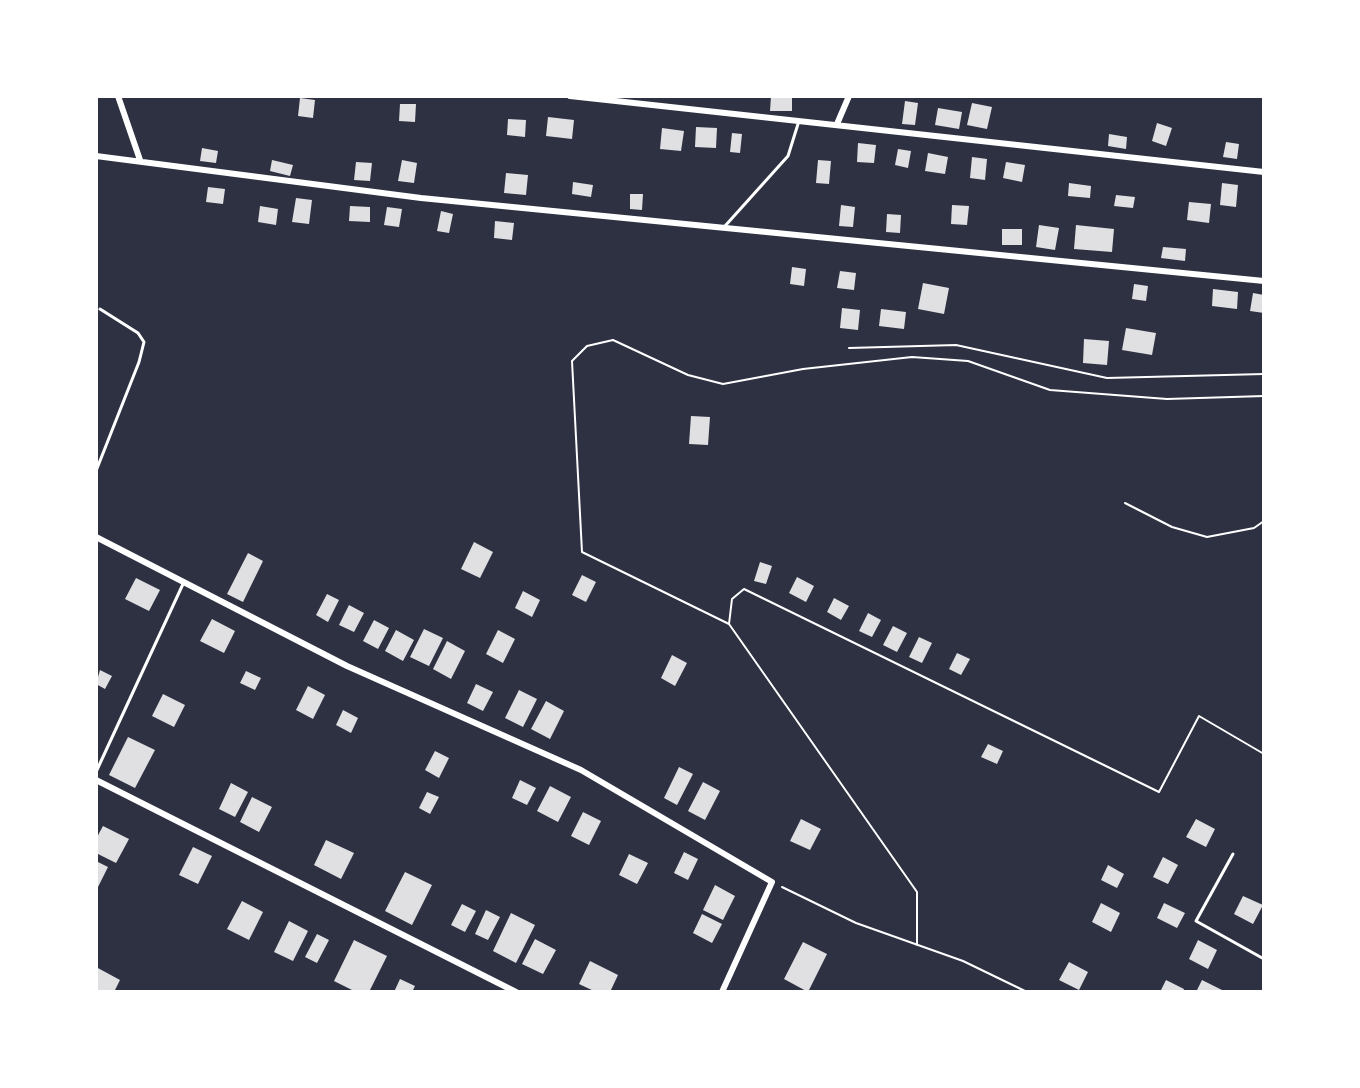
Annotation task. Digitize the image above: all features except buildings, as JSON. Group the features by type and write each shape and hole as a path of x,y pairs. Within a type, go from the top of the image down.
{"street":[{"path":"118,96 140,160"},
{"path":"570,96 1264,172"},
{"path":"837,124 849,96"},
{"path":"96,156 421,198 1264,281"},
{"path":"96,537 347,666 581,770 772,882 722,992"},
{"path":"96,780 516,992"}],"lane":[{"path":"724,226 788,156 800,120"},
{"path":"96,471 144,342 138,333 100,309"},
{"path":"96,772 185,581"},
{"path":"1233,854 1196,921 1264,959"}],"path":[{"path":"917,945 917,892 729,624 582,552 572,361 587,346 613,340 688,375 723,384 803,369 912,357 968,361 1050,390 1167,399 1264,396"},
{"path":"849,348 956,345 1107,378 1264,374"},
{"path":"1125,503 1172,527 1207,537 1254,528 1264,521"},
{"path":"729,624 732,599 744,589 1159,792 1199,716 1264,754"},
{"path":"772,882 856,923 963,961 1027,992"}]}
